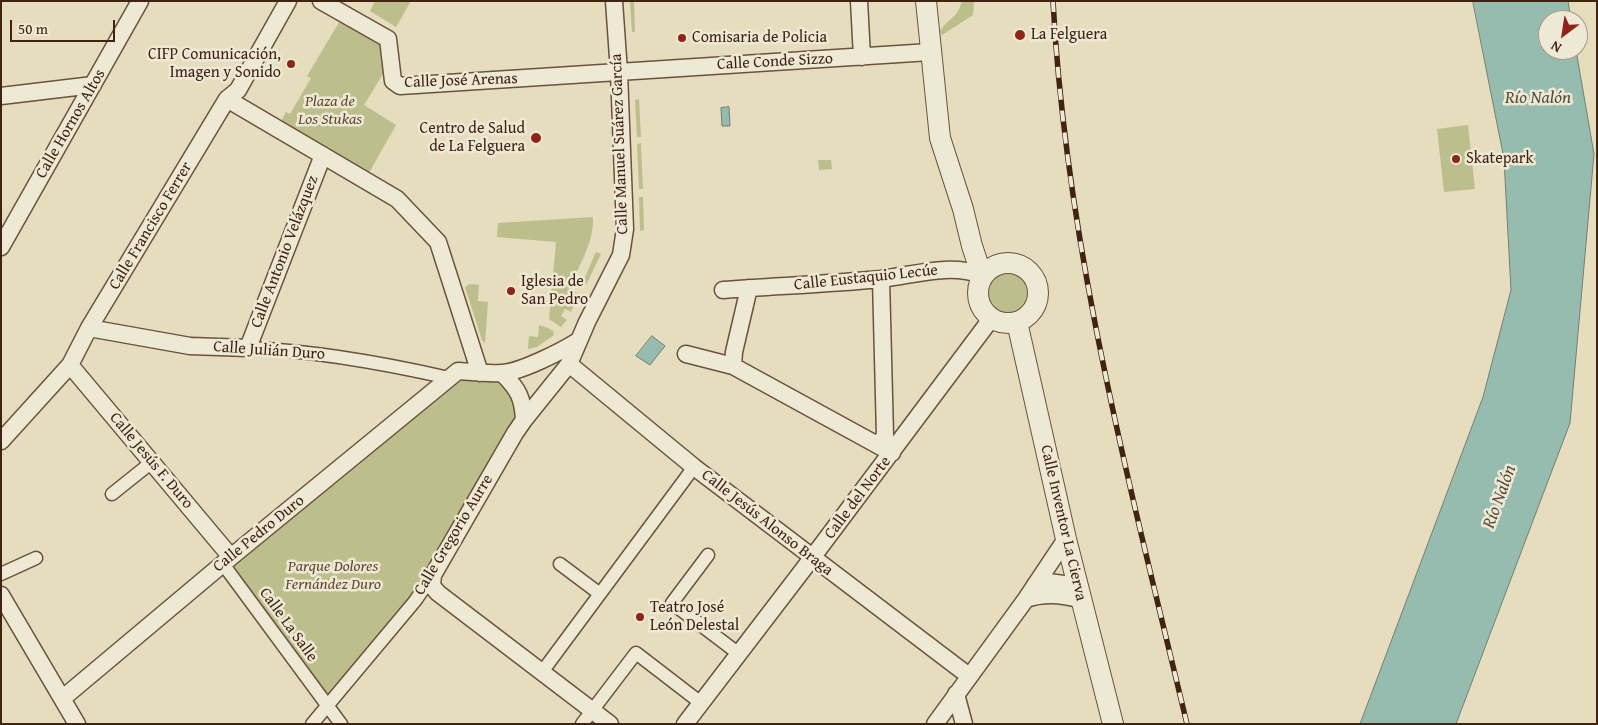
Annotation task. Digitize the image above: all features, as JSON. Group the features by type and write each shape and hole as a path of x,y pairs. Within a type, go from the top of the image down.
{"street":[{"name":"Calle Hornos Altos","path":"1,247 140,1"},
{"name":"Calle Francisco Ferrer","path":"1,441 70,365 89,328 227,99 238,90 288,1"},
{"name":"Calle José Arenas","path":"321,1 388,39 391,76 393,81 400,86 619,72"},
{"name":"Calle Manuel Suárez García","path":"569,364 578,341 621,255 625,229 619,72 614,1"},
{"path":"859,1 862,57"},
{"path":"926,1 940,138 963,209 972,246 983,274"},
{"name":"Calle Conde Sizzo","path":"619,72 930,52"},
{"path":"1,96 92,85"},
{"path":"227,99 397,199 438,242 480,373"},
{"name":"Calle Antonio Velázquez","path":"248,348 323,155"},
{"path":"963,209 989,252 1004,263"},
{"path":"953,269 963,264 970,255 972,246"},
{"path":"1004,263 1020,265 1030,273 1038,287 1037,300 1030,314 1017,322 1004,324 991,319 980,306 977,292 983,274 993,266 1004,263"},
{"name":"Calle Eustaquio Lecúe","path":"724,290 881,279 953,269 983,274"},
{"path":"876,444 885,436 881,279"},
{"path":"733,366 734,352 749,288"},
{"name":"Calle del Norte","path":"685,724 892,453 991,319"},
{"name":"Calle Inventor La Cierva","path":"1017,322 1066,538 1113,724"},
{"name":"Calle Julián Duro","path":"89,328 190,346 248,348 322,354 453,374 503,374 563,350 578,341"},
{"path":"686,354 733,366 892,453"},
{"name":"Calle Gregorio Aurre","path":"312,724 415,601 524,420 569,364"},
{"name":"Calle Jesús Alonso Braga","path":"569,364 694,467 969,676"},
{"name":"Calle Jesús F. Duro","path":"70,365 152,462 227,560"},
{"name":"Calle Pedro Duro","path":"63,698 453,374"},
{"path":"503,374 519,392 524,420"},
{"path":"885,427 889,433 906,433"},
{"path":"112,494 152,462"},
{"path":"542,672 694,467"},
{"path":"934,724 1041,578 1066,538"},
{"path":"708,555 672,603 739,654"},
{"path":"1,574 36,558"},
{"name":"Calle La Salle","path":"227,560 341,724"},
{"path":"560,564 600,594"},
{"path":"432,575 432,586 438,593 610,724"},
{"path":"1026,599 1050,594 1070,596 1078,586 1041,578"},
{"path":"1,594 77,724"},
{"path":"582,724 636,652 701,703"},
{"path":"956,694 964,724"}],"green space":[{"path":"375,1 411,1 396,27 370,11"},
{"path":"630,1 634,1 635,32 632,32"},
{"path":"962,1 974,1 973,15 942,35 940,32 942,28 957,12"},
{"name":"Plaza de Los Stukas","path":"341,19 380,41 386,69 364,105 396,125 365,180 277,129 286,112 290,114 311,78 307,76"},
{"path":"639,99 641,137 637,137 635,100"},
{"name":"Skatepark","path":"1468,125 1475,189 1444,192 1437,129"},
{"path":"641,143 643,189 639,189 637,144"},
{"path":"818,160 831,160 832,169 819,170"},
{"path":"639,197 643,197 644,230 640,231"},
{"path":"593,217 593,227 588,245 569,289 579,294 571,312 565,309 561,316 567,320 561,327 549,319 556,242 497,237 498,223"},
{"path":"596,252 601,254 586,285 582,284"},
{"path":"1008,263 1025,268 1033,276 1038,293 1033,310 1025,318 1008,323 991,318 983,310 978,293 983,276 991,268"},
{"path":"470,284 479,285 478,301 488,302 485,343 482,340 465,287"},
{"path":"539,325 553,331 554,335 537,347 528,349 529,336 538,337"},
{"name":"Parque Dolores Fernández Duro","path":"458,371 494,373 523,408 433,575 327,705 223,564"}],"water":[{"name":"Río Nalón","path":"1473,1 1568,1 1569,10 1538,10 1538,60 1578,60 1594,154 1570,423 1456,724 1360,724 1483,397 1511,290 1504,159"},
{"path":"729,107 730,126 722,126 721,108"},
{"path":"652,336 665,346 650,365 636,356"}],"railway":[{"path":"1053,1 1060,93 1071,184 1086,275 1123,456 1187,724"}],"place":[{"name":"La Felguera","path":"1020,35"},
{"name":"Comisaria de Policia","path":"682,38"},
{"name":"CIFP Comunicación, Imagen y Sonido","path":"291,64"},
{"name":"Centro de Salud de La Felguera","path":"536,138"},
{"name":"Skatepark","path":"1456,159"},
{"name":"Iglesia de San Pedro","path":"511,291"},
{"name":"Teatro José León Delestal","path":"640,617"}]}
